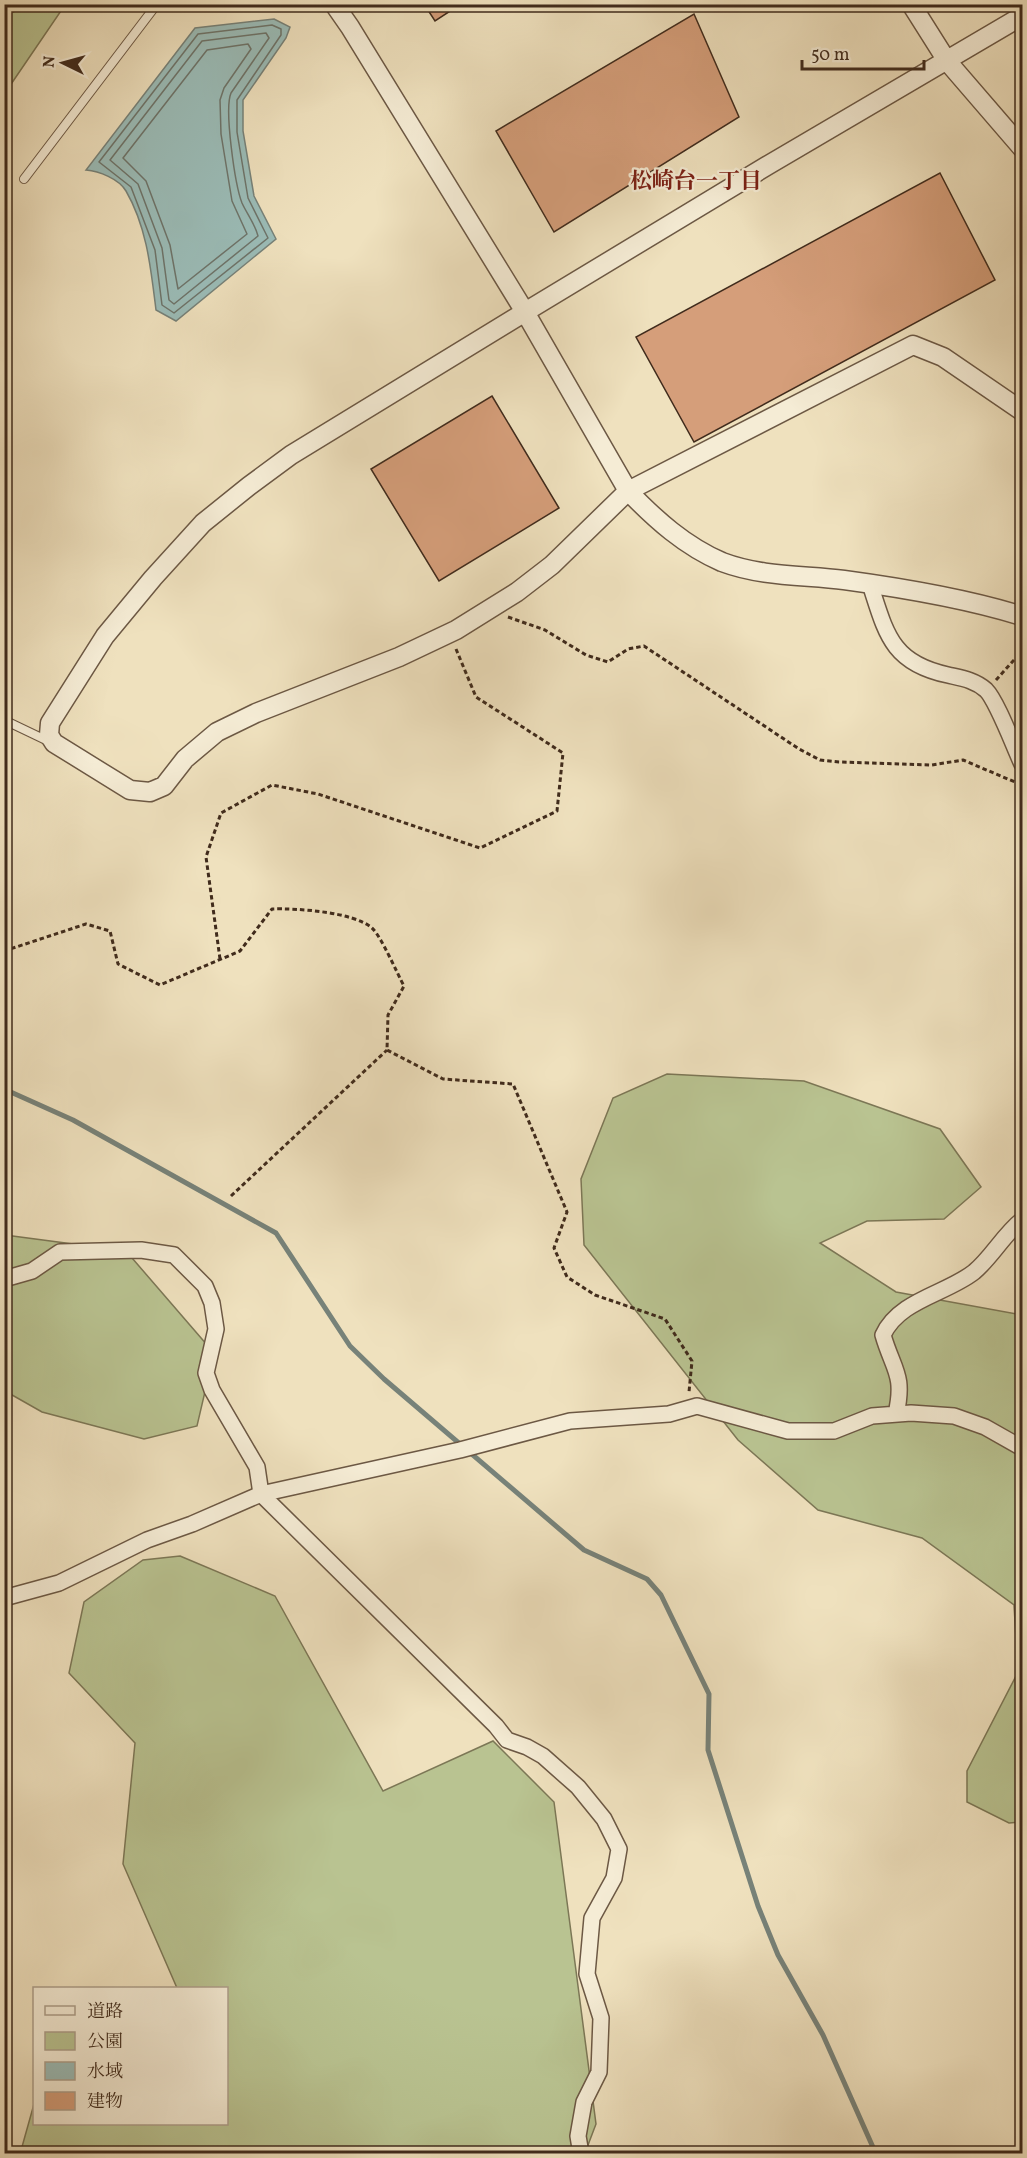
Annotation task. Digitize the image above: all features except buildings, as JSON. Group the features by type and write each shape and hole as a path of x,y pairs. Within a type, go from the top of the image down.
{"street":[{"path":"334,4 525,312 628,491 686,543 723,562 777,575 870,584 992,606 1023,616"},
{"path":"911,4 947,61 1023,148"},
{"path":"1023,16 770,164 291,455 203,523 105,636 50,723 50,735 54,744 130,790 150,792 165,786 184,759 217,732 256,712 399,657 449,633 489,609 552,565 628,491 913,345 944,357 1023,411"},
{"path":"870,584 884,627 906,657 928,671 972,681 987,691 1023,764"},
{"path":"896,1414 900,1396 898,1370 883,1335 888,1325 904,1311 975,1271 1023,1220"},
{"path":"4,1279 32,1270 60,1252 141,1250 174,1255 205,1286 212,1303 216,1329 206,1372 212,1390 257,1467 261,1494 496,1726 507,1740 543,1756 578,1787 604,1819 618,1849 614,1878 592,1918 587,1974 601,2018 599,2072 584,2102 578,2136 581,2154"},
{"path":"4,1598 59,1583 147,1540 192,1524 261,1494 460,1450 570,1421 669,1414 697,1406 788,1431 834,1431 872,1416 896,1414 954,1416 985,1426 1023,1448"}],"lane":[{"path":"24,179 157,4"},
{"path":"4,720 54,744"}],"path":[{"path":"4,10 13,11 37,4"},
{"path":"489,609 545,630 585,655 608,662 628,649 644,646 799,749 820,760 932,765 963,760 1023,785"},
{"path":"220,959 206,857 221,813 272,785 318,794 480,848 557,811 563,753 476,697 449,633"},
{"path":"987,691 1023,651"},
{"path":"4,951 86,924 110,931 118,964 160,985 240,951 272,909 298,907 339,915 372,928 404,986 388,1015 387,1050 231,1196"},
{"path":"387,1050 443,1079 513,1084 567,1212 554,1248 567,1277 595,1295 665,1319 693,1361 687,1409"}],"green space":[{"path":"4,5 65,5 5,93"},
{"path":"667,1074 804,1081 940,1129 981,1187 944,1219 867,1221 820,1243 896,1292 1022,1315 1022,1822 1009,1823 967,1802 967,1771 1018,1672 1014,1605 922,1538 818,1510 738,1440 584,1245 581,1179 613,1098"},
{"path":"5,1235 126,1251 214,1353 197,1426 144,1439 42,1412 5,1391"},
{"path":"180,1556 275,1596 383,1791 493,1741 554,1802 596,2124 585,2153 20,2154 33,2108 33,2125 228,2125 228,1987 177,1987 123,1864 135,1743 69,1673 84,1602 143,1560"}],"water":[{"path":"274,19 290,27 286,38 243,100 243,131 254,196 276,239 176,321 156,310 150,264 143,234 126,191 108,176 86,170 195,28"}],"waterway":[{"path":"4,1089 73,1120 276,1233 350,1346 384,1379 584,1550 647,1579 661,1595 709,1694 708,1750 758,1906 778,1955 823,2035 876,2154"}],"district":[{"name":"松崎台一丁目","path":"696,180"}]}
